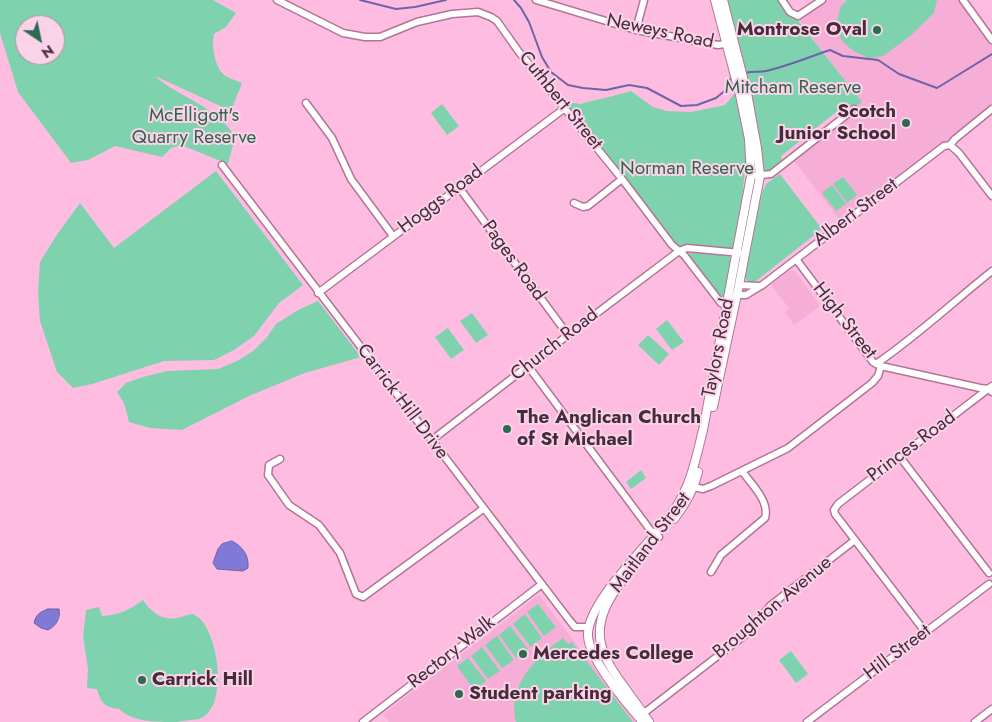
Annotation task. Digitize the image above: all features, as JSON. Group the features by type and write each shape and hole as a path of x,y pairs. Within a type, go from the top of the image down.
{"main road":[{"path":"715,0 733,54 757,148 760,176 741,253"},
{"path":"723,0 730,43"},
{"path":"741,253 751,176 749,139 743,94"},
{"name":"Taylors Road","path":"694,487 717,387 741,253"},
{"name":"Taylors Road","path":"693,472 733,295"},
{"name":"Maitland Street","path":"602,647 601,620 605,607 679,503 693,472"},
{"name":"Maitland Street","path":"588,627 593,613 601,600 680,512 694,487"},
{"path":"605,607 597,619 588,627 591,650 597,662 643,722"},
{"path":"588,627 602,647 609,667 649,722"}],"street":[{"name":"Cuthbert Street","path":"277,0 343,33 365,37 380,37 417,22 435,17 469,12 484,13 497,21 672,245 684,255 721,303"},
{"name":"Neweys Road","path":"536,0 636,30 718,45 730,43"},
{"path":"636,30 644,0"},
{"path":"782,0 793,14 798,16 822,0"},
{"path":"963,0 992,40"},
{"path":"306,103 332,138 351,179 393,236"},
{"name":"Hoggs Road","path":"318,292 565,108"},
{"path":"751,176 771,174 854,109"},
{"name":"Albert Street","path":"733,295 746,295 761,286 944,146 951,146 955,139 992,109"},
{"path":"951,146 992,196"},
{"name":"Carrick Hill Drive","path":"222,165 573,625 579,628 588,627"},
{"path":"574,203 583,207 588,206 622,179"},
{"name":"Pages Road","path":"458,186 568,335"},
{"path":"679,251 687,248 741,253"},
{"name":"Church Road","path":"432,440 679,251"},
{"name":"High Street","path":"796,259 870,359 879,365 991,389"},
{"path":"879,365 965,292 992,272"},
{"path":"735,284 761,286"},
{"name":"Maitland Street","path":"694,487 703,489 711,486 788,448 872,384 878,376 879,365"},
{"path":"528,366 651,531 657,536"},
{"name":"Princes Road","path":"855,540 835,514 834,510 838,504 991,389"},
{"path":"900,457 991,573 987,580 990,585"},
{"path":"280,459 269,465 268,475 289,505 319,526 340,552 356,594 363,597 483,509"},
{"path":"711,572 721,555 765,518 764,502 742,472"},
{"path":"855,540 926,633"},
{"name":"Broughton Avenue","path":"644,713 745,635 772,605 855,540"},
{"name":"Rectory Walk","path":"363,722 542,584"},
{"name":"Hill Street","path":"806,722 990,585"},
{"path":"975,722 992,709"}],"shaded area":[{"name":"Scotch Junior School","path":"822,0 963,0 992,40 992,109 842,223 792,158 862,102 796,16"},
{"path":"789,271 795,271 820,306 794,325 785,312 789,308 771,285"},
{"path":"232,541 246,555 248,568 243,571 217,569 213,563 222,544"},
{"name":"Mercedes College","path":"539,595 636,722 389,722 383,714"},
{"path":"48,609 59,609 59,616 57,621 48,630 34,623 39,614"}],"green space":[{"name":"McElligott's Quarry Reserve","path":"0,0 213,0 236,13 226,27 214,34 213,39 214,55 220,70 227,77 242,83 231,111 155,76 209,110 228,126 235,137 228,164 181,145 171,148 162,157 115,146 88,160 71,163 18,92 0,33"},
{"name":"Mitcham Reserve","path":"723,0 782,0 862,102 846,115 845,105 781,156 783,165 760,176"},
{"name":"Montrose Oval","path":"847,0 937,0 934,13 909,37 883,56 869,58 853,51 841,40 836,24 841,6"},
{"name":"Norman Reserve","path":"631,91 653,107 667,111 691,112 725,105 735,93 743,125 746,158 737,252 687,248 679,251 564,102 582,104"},
{"path":"442,104 459,126 447,135 431,113"},
{"path":"216,171 303,285 279,303 254,336 234,350 214,360 164,361 92,384 73,388 57,372 40,321 38,293 40,262 56,236 80,203 114,248"},
{"path":"780,174 822,229 756,281 750,283 744,277 762,193 766,184"},
{"path":"843,177 857,195 847,203 833,184"},
{"path":"832,185 846,204 836,211 822,193"},
{"path":"688,254 729,255 731,260 726,299 723,299"},
{"path":"318,301 361,357 305,373 249,396 182,430 150,428 129,422 124,403 117,392 126,383 167,371 218,369 237,361 253,351 267,337 276,324 298,310"},
{"path":"472,313 488,335 476,343 460,321"},
{"path":"667,320 684,342 672,350 656,329"},
{"path":"448,328 464,350 451,359 435,337"},
{"path":"648,335 669,354 659,365 638,345"},
{"path":"641,470 646,478 631,489 626,482"},
{"path":"143,600 149,608 161,617 172,619 193,614 201,620 208,630 216,654 218,682 212,707 203,717 196,720 177,722 138,719 104,704 97,689 87,688 88,669 83,636 86,610 99,607 102,616 119,613"},
{"path":"538,604 556,627 544,636 527,612"},
{"path":"525,614 542,638 531,647 513,624"},
{"path":"510,626 528,649 516,658 499,635"},
{"path":"497,636 514,660 502,668 485,645"},
{"path":"563,638 568,644 572,642 633,722 516,722 514,709 516,696 526,673 543,654"},
{"path":"482,647 500,671 488,679 471,656"},
{"path":"791,651 808,674 796,683 779,660"},
{"path":"468,658 486,681 474,690 457,666"}],"waterway":[{"path":"360,0 396,9 446,0"},
{"path":"514,0 529,22 542,57 551,72 568,85 606,90 629,85 647,88 681,106 697,105 716,98 727,89 732,78"},
{"path":"743,74 774,69 830,50 843,56 878,60 899,74 937,88 992,54"}],"place":[{"name":"Montrose Oval","path":"877,30"},
{"name":"Scotch Junior School","path":"906,123"},
{"name":"The Anglican Church of St Michael","path":"507,429"},
{"name":"Mercedes College","path":"523,654"},
{"name":"Carrick Hill","path":"142,680"},
{"name":"Student parking","path":"459,694"}]}
